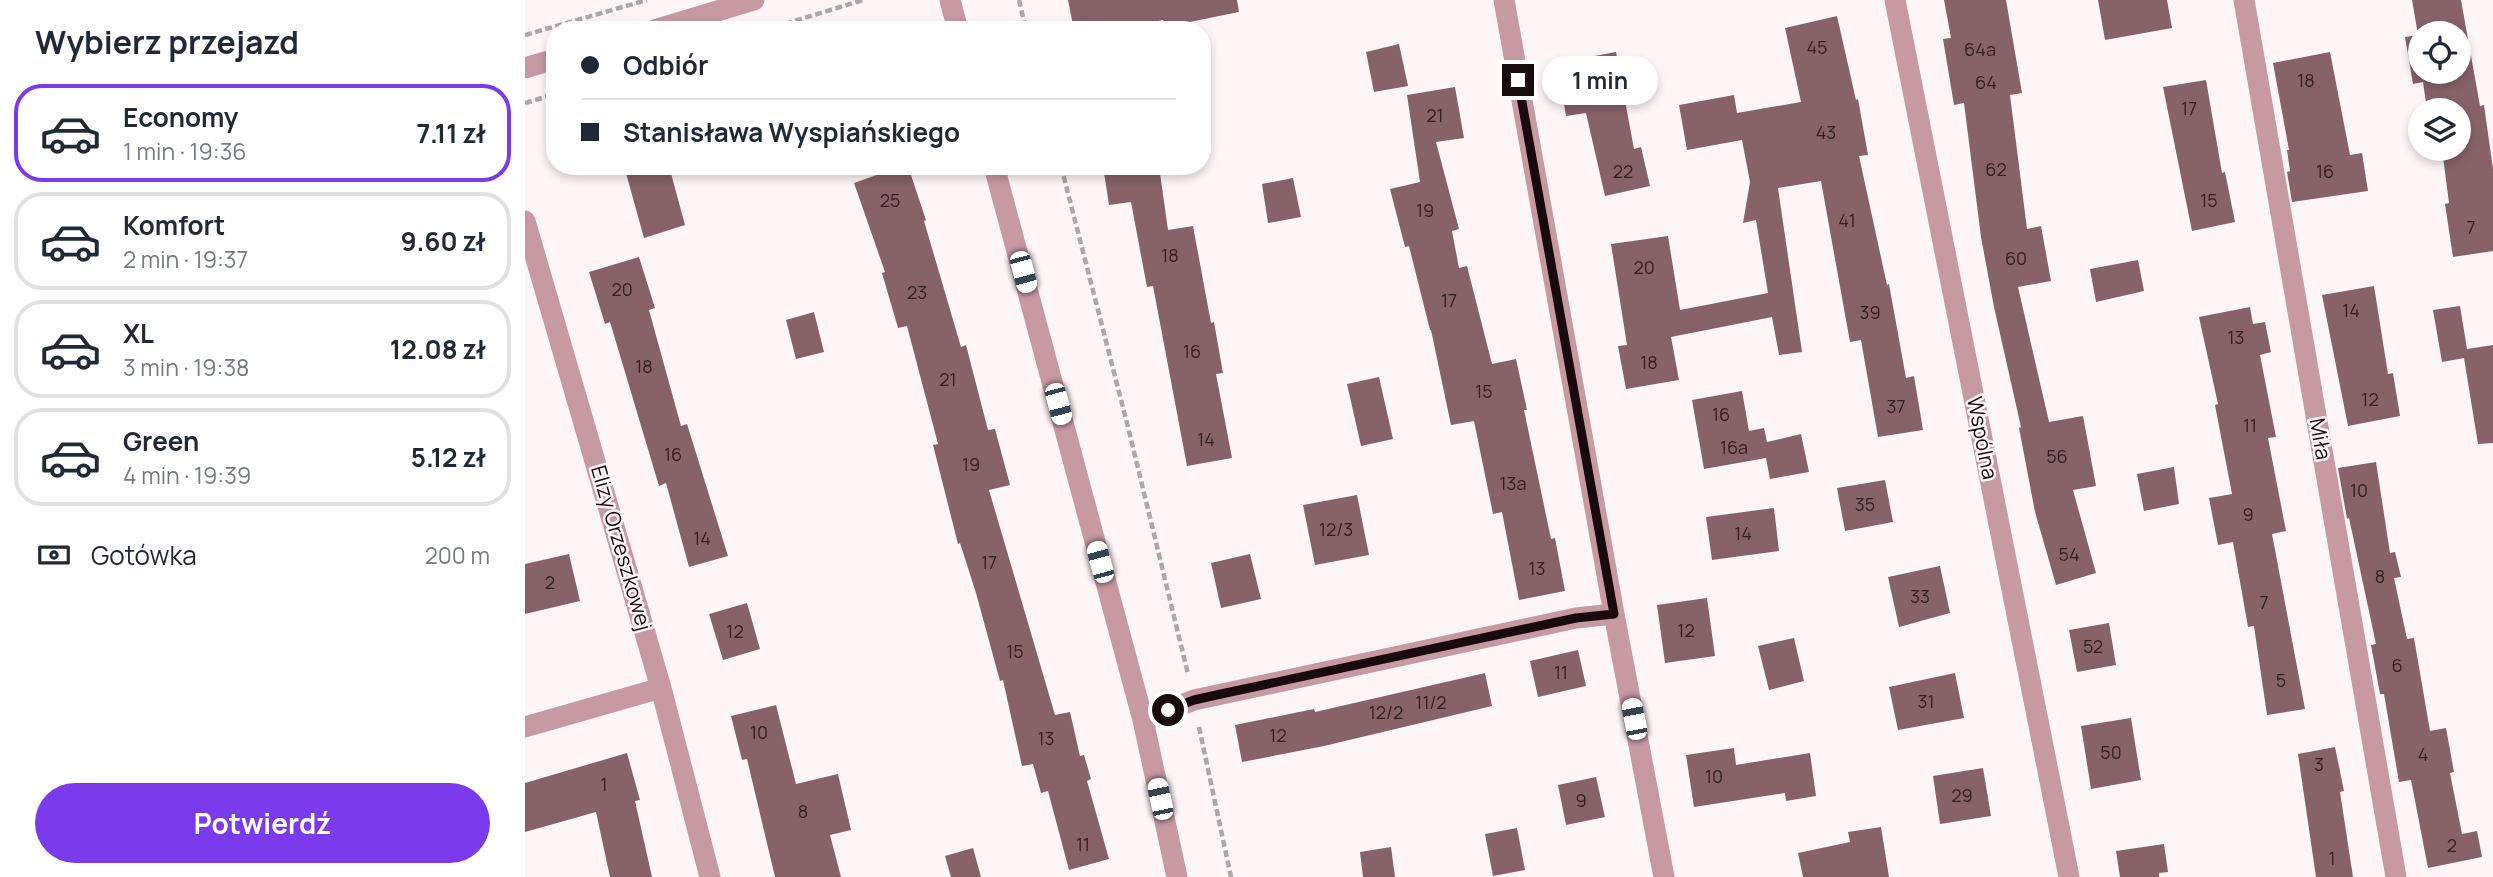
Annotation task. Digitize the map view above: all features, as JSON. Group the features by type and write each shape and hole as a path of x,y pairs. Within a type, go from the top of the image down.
{"street":[{"path":"684,21 754,0"},
{"path":"950,0 956,21"},
{"path":"1504,0 1664,877"},
{"name":"Wspólna","path":"1895,0 2069,877"},
{"name":"Miła","path":"2244,0 2396,877"},
{"path":"525,68 546,62"},
{"path":"996,175 1143,720 1177,877"},
{"name":"Elizy Orzeszkowej","path":"525,220 661,688 710,877"},
{"path":"1143,720 1194,700 1576,618 1614,614"},
{"path":"525,727 661,688"}],"path":[{"path":"573,21 646,0"},
{"path":"794,21 863,0"},
{"path":"1019,0 1025,21"},
{"path":"525,35 546,29"},
{"path":"525,103 546,97"},
{"path":"1063,175 1194,700 1231,877"}],"building":[{"path":"1068,0 1237,0 1239,12 1195,21 1072,21"},
{"path":"1944,0 2006,0 2022,93 2010,95 2027,229 2041,226 2051,281 2018,287 2049,422 2083,416 2096,486 2073,490 2096,573 2056,585 2035,512 2019,428 2021,427 1994,307 1981,237 1964,103 1954,105 1943,39 1951,38"},
{"path":"2098,0 2167,0 2172,28 2105,40"},
{"path":"2412,0 2461,0 2465,21 2416,21"},
{"path":"1837,16 1856,100 1858,99 1868,155 1859,156 1887,285 1889,284 1906,378 1914,376 1923,430 1878,437 1861,340 1850,342 1821,181 1778,188 1802,352 1779,355 1772,317 1671,337 1679,380 1626,389 1618,346 1627,345 1611,244 1668,236 1680,310 1768,293 1756,220 1743,223 1750,182 1742,140 1687,150 1679,105 1734,95 1737,113 1801,102 1785,28"},
{"path":"1399,44 1408,86 1374,92 1366,52"},
{"path":"1616,52 1634,149 1641,147 1650,186 1605,196 1586,113 1566,116 1557,63"},
{"path":"2330,52 2350,155 2362,153 2368,191 2292,202 2287,172 2290,171 2289,150 2273,63"},
{"path":"2471,56 2480,106 2484,105 2493,169 2493,251 2453,257 2445,204 2449,203 2444,161 2471,161 2471,98 2425,98 2423,84 2471,84"},
{"path":"2206,80 2222,173 2225,172 2235,222 2192,231 2163,87"},
{"path":"1455,87 1464,138 1436,142 1459,229 1452,231 1459,268 1467,266 1492,364 1516,359 1551,539 1555,538 1565,591 1519,600 1502,512 1493,514 1474,421 1451,425 1431,330 1409,246 1405,247 1390,189 1420,182 1407,95"},
{"path":"626,175 671,175 685,225 644,238"},
{"path":"877,175 911,175 961,347 966,345 988,430 995,429 1010,485 989,490 1055,715 1070,712 1080,756 1084,755 1091,779 1087,781 1109,859 1069,870 1048,791 1041,793 1033,764 1022,766 1003,680 1000,681 976,593 960,543 958,544 933,445 938,444 907,326 898,328 882,273 885,272 854,183"},
{"path":"1104,175 1160,175 1168,230 1193,226 1223,373 1216,374 1232,458 1187,466 1153,286 1147,287 1131,202 1109,205"},
{"path":"1293,178 1301,217 1268,223 1262,184"},
{"path":"639,257 655,308 649,310 681,426 687,424 728,556 689,567 666,483 659,486 610,322 605,324 589,272"},
{"path":"2138,260 2144,291 2096,302 2090,269"},
{"path":"2374,286 2388,374 2393,373 2400,416 2348,426 2322,295"},
{"path":"2460,306 2467,349 2493,345 2493,443 2478,444 2464,358 2442,362 2433,310"},
{"path":"2250,307 2253,324 2265,322 2271,352 2260,355 2276,437 2268,438 2286,531 2272,534 2305,709 2267,715 2254,626 2248,627 2233,542 2218,545 2209,498 2232,494 2215,405 2218,404 2199,317"},
{"path":"814,312 824,352 796,359 786,320"},
{"path":"1379,377 1393,439 1361,446 1347,384"},
{"path":"1742,391 1749,431 1764,428 1767,442 1801,434 1809,472 1770,479 1766,458 1704,469 1692,400"},
{"path":"2376,462 2390,553 2395,552 2401,577 2394,578 2407,639 2414,638 2430,731 2446,728 2454,772 2450,773 2462,834 2477,831 2482,857 2428,868 2411,780 2399,782 2384,694 2380,694 2371,645 2376,644 2338,468"},
{"path":"2174,467 2179,504 2144,511 2137,474"},
{"path":"1885,480 1893,522 1845,531 1837,488"},
{"path":"1357,495 1369,555 1315,565 1303,505"},
{"path":"1774,508 1779,551 1712,560 1706,517"},
{"path":"569,554 580,601 525,614 525,564"},
{"path":"1250,554 1261,599 1221,608 1211,563"},
{"path":"1940,566 1950,613 1899,627 1888,577"},
{"path":"1707,598 1715,656 1665,663 1657,605"},
{"path":"747,603 760,649 723,660 709,614"},
{"path":"2109,623 2116,665 2077,672 2069,630"},
{"path":"1794,638 1804,681 1769,690 1758,646"},
{"path":"1578,650 1586,686 1538,697 1530,661"},
{"path":"1485,673 1492,706 1324,746 1242,762 1235,725 1314,709 1315,712"},
{"path":"1955,673 1964,718 1898,730 1889,687"},
{"path":"776,705 796,784 838,774 851,830 830,835 841,877 775,877 747,759 742,760 731,716"},
{"path":"2131,718 2141,780 2091,789 2081,726"},
{"path":"2335,747 2344,791 2340,792 2353,877 2316,877 2298,754"},
{"path":"1734,748 1736,765 1810,753 1816,796 1786,801 1785,793 1694,807 1686,755"},
{"path":"627,753 640,800 635,801 652,877 610,877 596,812 525,832 525,783"},
{"path":"1983,768 1991,816 1940,824 1933,776"},
{"path":"1596,777 1605,817 1566,825 1558,785"},
{"path":"1881,827 1889,877 1803,877 1798,853 1850,842 1848,832"},
{"path":"1517,828 1525,870 1493,876 1485,834"},
{"path":"2164,844 2168,872 2159,873 2159,877 2120,877 2116,851"},
{"path":"1391,847 1395,877 1363,877 1360,852"},
{"path":"973,848 981,877 951,877 945,856"}],"route":[{"path":"1168,710 1221,694 1576,618 1614,614 1518,80"}]}
